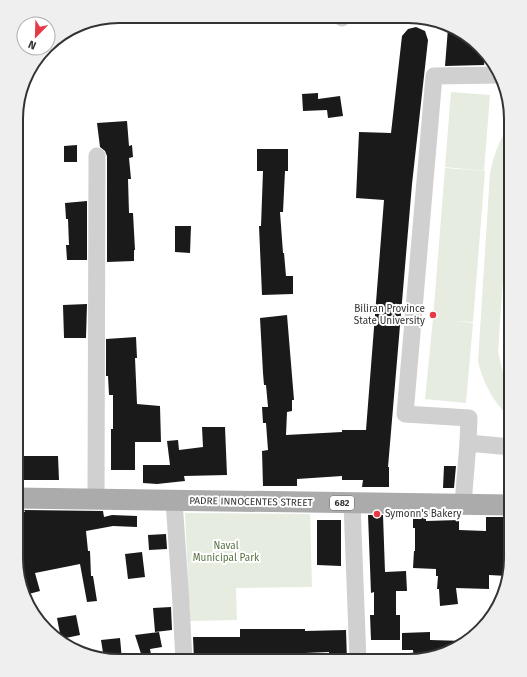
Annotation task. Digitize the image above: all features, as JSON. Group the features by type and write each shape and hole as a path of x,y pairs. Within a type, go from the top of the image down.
{"main road":[{"name":"PADRE INNOCENTES STREET","path":"23,498 504,505"}],"street":[{"path":"463,504 470,418 405,414 434,76 493,75"},
{"path":"96,499 97,156"},
{"path":"468,443 504,446"},
{"path":"174,501 184,654"},
{"path":"352,503 358,654"}],"green space":[{"path":"451,92 490,95 484,171 445,167"},
{"path":"504,134 504,265 498,352 504,377 504,411 490,393 478,362 490,173 498,146"},
{"path":"445,168 485,171 473,322 454,321 473,323 466,403 425,399"},
{"name":"Naval Municipal Park","path":"185,513 310,514 312,587 236,588 237,620 190,621"}],"building":[{"path":"416,27 425,31 428,40 412,184 388,467 389,487 362,487 363,480 342,480 342,476 297,479 297,486 263,486 262,451 268,450 266,423 263,423 262,407 268,407 266,385 264,385 260,318 287,315 294,400 292,400 292,411 287,412 286,435 342,432 342,430 366,430 384,200 356,198 359,132 391,133 402,36 408,29"},
{"path":"448,32 461,39 476,51 484,62 484,65 445,66"},
{"path":"318,93 318,99 340,96 343,116 328,118 327,110 303,111 302,94"},
{"path":"127,121 129,146 132,145 133,157 129,158 131,179 128,179 129,213 133,213 135,250 134,261 107,262 107,156 105,151 100,147 97,123"},
{"path":"77,145 77,162 64,162 64,146"},
{"path":"257,149 288,149 288,171 285,171 283,212 280,212 286,276 293,276 293,294 262,295 259,226 261,226 263,171 257,171"},
{"path":"87,201 87,260 67,260 66,245 69,245 68,219 66,219 65,203"},
{"path":"175,226 191,226 190,253 175,252"},
{"path":"87,304 86,338 64,338 63,305"},
{"path":"136,337 137,358 135,358 137,404 160,406 161,442 135,442 135,470 111,470 113,395 109,395 108,376 106,376 106,339"},
{"path":"202,427 225,427 227,475 184,476 185,481 157,484 143,483 143,465 170,465 167,441 178,440 179,450 203,447"},
{"path":"23,456 58,456 59,480 23,480"},
{"path":"444,466 456,466 454,488 443,488"},
{"path":"24,510 103,511 104,517 112,515 137,516 137,527 113,526 86,531 88,551 90,551 91,576 93,576 97,601 87,602 80,564 35,573 40,591 30,594 26,583 23,558 23,512 25,512"},
{"path":"368,515 383,515 385,572 406,571 407,591 396,591 396,615 400,615 400,640 371,640 370,615 374,615 374,592 371,593"},
{"path":"426,517 426,521 459,520 459,530 486,531 486,517 504,517 504,564 502,576 489,575 489,589 456,588 458,604 440,606 439,589 437,589 438,576 436,576 436,569 413,568 415,528 413,528 413,518"},
{"path":"317,520 341,520 341,566 317,565"},
{"path":"166,534 167,549 149,550 148,535"},
{"path":"142,552 145,577 128,579 125,554"},
{"path":"171,607 172,630 155,632 153,608"},
{"path":"76,615 80,635 66,638 60,633 57,618"},
{"path":"240,629 305,629 305,631 346,630 347,654 329,654 329,652 305,654 194,654 193,637 240,637"},
{"path":"159,632 162,647 150,649 151,654 141,654 135,635"},
{"path":"430,632 430,640 456,641 439,649 413,654 413,650 402,650 402,633"},
{"path":"120,638 121,654 103,652 101,640"}],"place":[{"name":"Biliran Province State University","path":"433,315"},
{"name":"Symonn's Bakery","path":"377,514"}]}
